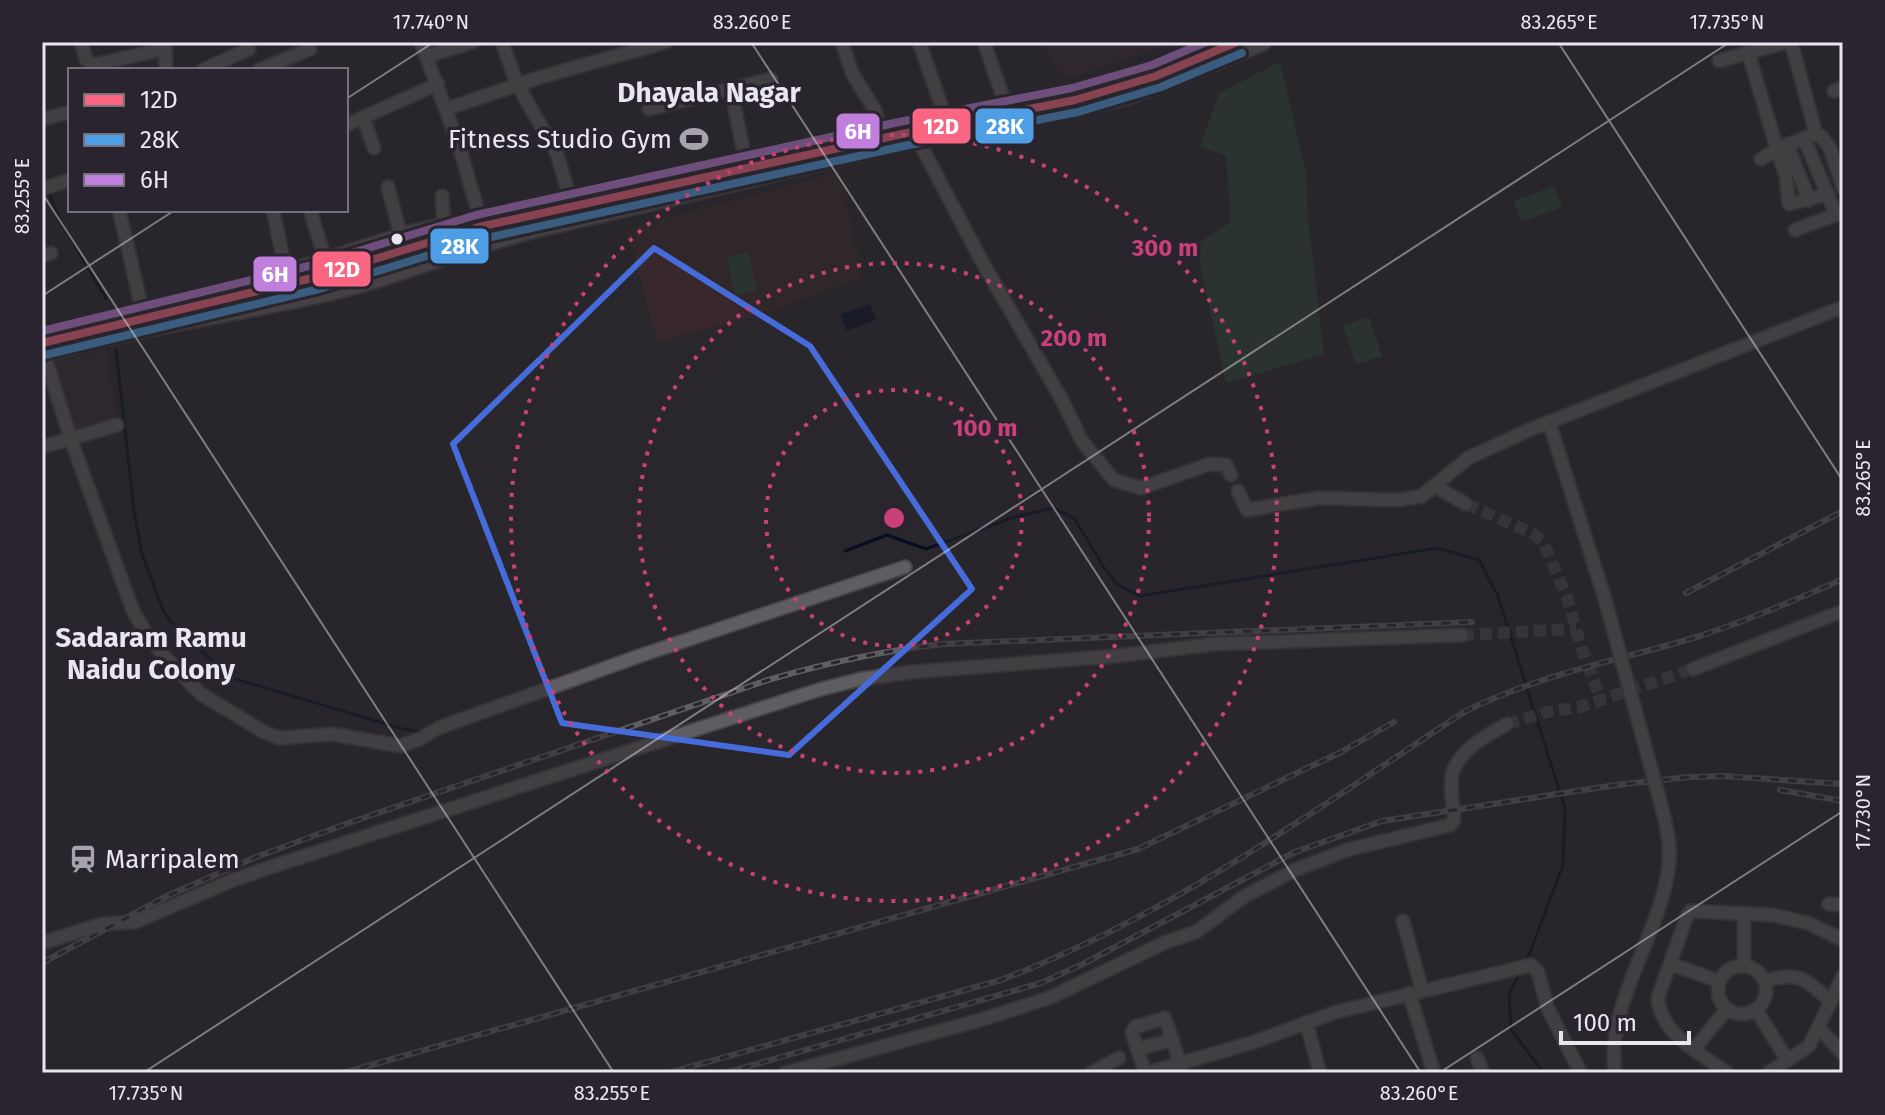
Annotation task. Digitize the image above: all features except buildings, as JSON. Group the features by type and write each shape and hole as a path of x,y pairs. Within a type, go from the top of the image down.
{"main road":[{"path":"914,131 945,116 1076,92 1143,72 1215,42"},
{"path":"43,351 318,295 528,231 914,131 1088,97 1156,76 1237,42"},
{"path":"42,332 93,318 215,293 444,226 880,129 914,131 1120,98 1263,42"}],"street":[{"path":"81,42 86,60 93,65 164,45 166,68"},
{"path":"421,42 438,84 480,218"},
{"path":"427,56 473,42"},
{"path":"502,42 517,84 553,145 570,198"},
{"path":"446,109 637,46 666,42"},
{"path":"842,42 852,73 875,110 880,129"},
{"path":"919,42 945,116"},
{"path":"984,42 1006,106"},
{"path":"1719,61 1789,42 1810,136 1828,194 1840,213 1795,230"},
{"path":"207,68 248,46 257,68"},
{"path":"263,68 310,49"},
{"path":"1748,52 1782,146 1809,200"},
{"path":"649,109 771,79"},
{"path":"348,124 438,84"},
{"path":"731,89 745,159"},
{"path":"42,119 68,112"},
{"path":"363,117 374,148"},
{"path":"914,131 1082,441 1114,480 1141,488 1210,464 1226,465 1231,475"},
{"path":"1761,159 1782,146 1810,136 1827,141 1843,188"},
{"path":"1782,146 1789,204 1828,194"},
{"path":"42,189 68,181"},
{"path":"388,187 401,237"},
{"path":"442,196 444,226"},
{"path":"119,212 142,309"},
{"path":"273,212 286,273"},
{"path":"311,212 326,262"},
{"path":"1238,491 1247,510 1319,498 1398,500 1422,496 1468,458 1549,422 1843,307"},
{"path":"43,351 71,440 133,611 146,633 201,694 264,732 280,738 332,734 400,746 438,728 642,655 905,567"},
{"path":"1549,422 1604,596 1669,836 1669,866 1662,897 1621,1013 1615,1044 1615,1073"},
{"path":"42,447 117,425"},
{"path":"1436,487 1466,504"},
{"path":"1693,669 1843,611"},
{"path":"42,943 102,924 135,922 236,879 280,864 805,694 861,679 1215,644 1462,635"},
{"path":"785,1073 977,1021 1049,998 1166,942 1196,932 1245,896 1295,870 1347,850 1450,825 1454,820 1451,786 1455,767 1469,749 1507,724"},
{"path":"1829,904 1843,905"},
{"path":"1727,1073 1668,1028 1660,1013 1658,997 1691,911 1773,915 1808,923 1843,940"},
{"path":"1744,913 1744,966"},
{"path":"1403,921 1434,1073"},
{"path":"1670,964 1719,981"},
{"path":"1182,1068 1166,1020 1162,1018 1135,1027 1132,1034 1148,1073 1182,1068 1306,1022 1415,991 1531,965 1538,972 1548,1009 1581,1073"},
{"path":"1744,966 1755,970 1764,981 1765,995 1756,1009 1745,1014 1727,1009 1718,996 1719,981 1729,969 1744,966"},
{"path":"1764,981 1786,975 1800,977 1831,1002"},
{"path":"1768,1073 1809,1046 1843,976"},
{"path":"1695,1048 1727,1009"},
{"path":"1756,1009 1787,1060"},
{"path":"1306,1022 1320,1073"},
{"path":"1819,1028 1843,1054"},
{"path":"1137,1049 1173,1040"},
{"path":"1477,1058 1483,1073"},
{"path":"1091,1073 1114,1065"}],"highlighted area":[{"path":"654,248 810,346 972,589 789,755 562,723 453,444"}],"shaded area":[{"path":"1039,42 1182,42 1065,79"},
{"path":"840,172 862,278 767,312 658,342 626,229"},
{"path":"107,349 116,419 70,430 50,364"}],"green space":[{"path":"1280,62 1306,174 1324,354 1226,383 1196,245 1231,222 1226,155 1200,147 1219,93"},
{"path":"1554,186 1562,207 1521,222 1514,201"},
{"path":"748,252 757,291 735,295 727,257"},
{"path":"1369,317 1382,356 1356,364 1343,325"}],"water":[{"path":"870,304 876,320 846,331 840,314"}],"waterway":[{"path":"48,190 59,219 106,299"},
{"path":"116,349 134,511 142,554 163,610 171,622 229,677 421,732"},
{"path":"845,551 887,535 926,549 1018,516 1053,508 1074,518 1117,584 1140,596 1437,548 1479,560 1498,596 1565,809 1563,865 1527,960"},
{"path":"1521,970 1509,995 1511,1030 1544,1073"}],"tunnel":[{"path":"1466,504 1532,533 1543,542 1567,597 1601,700"},
{"path":"1462,635 1576,629"},
{"path":"1507,724 1547,712 1580,707 1693,669"}],"railway":[{"path":"1686,593 1843,511"},
{"path":"668,1073 1001,980 1063,954 1123,925 1240,859 1464,712 1519,688 1729,626 1843,579"},
{"path":"42,963 167,896 256,857 768,680 833,663 942,644 1472,622"},
{"path":"343,1073 1138,849 1341,752 1394,722"},
{"path":"725,1073 1041,983 1295,852 1382,821 1616,785 1689,777 1723,776 1843,784"},
{"path":"1780,790 1843,801"}],"transit line":[{"name":"6H","path":"42,331 313,265 476,215 899,122 1072,88 1152,65 1206,42"},
{"name":"12D","path":"42,343 316,277 479,227 902,134 1075,100 1156,76 1237,42"},
{"name":"28K","path":"45,355 319,289 482,239 904,146 1078,112 1161,87 1242,53"}],"place":[{"name":"Fitness Studio Gym","path":"694,139"},
{"name":"Marripalem","path":"83,859"}],"district":[{"name":"Dhayala Nagar","path":"709,92"},
{"name":"Sadaram Ramu Naidu Colony","path":"151,653"}]}
